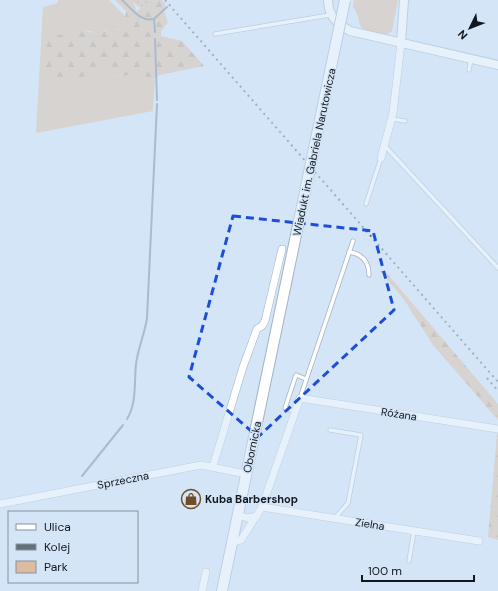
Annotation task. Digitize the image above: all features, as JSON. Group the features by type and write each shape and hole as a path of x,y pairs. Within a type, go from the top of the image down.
{"main road":[{"name":"Wiadukt im. Gabriela Narutowicza","path":"282,304 345,0"},
{"name":"Obornicka","path":"222,591 282,304"}],"street":[{"path":"328,0 331,14 337,23 350,31 498,65"},
{"path":"381,158 392,119 401,43 404,0"},
{"path":"213,466 245,361 257,330 265,321 282,249"},
{"path":"232,542 241,540 262,507 300,398"},
{"name":"Różana","path":"300,398 498,429"},
{"name":"Sprzeczna","path":"0,504 201,465 213,466 246,474"},
{"name":"Zielna","path":"262,507 479,541"},
{"path":"238,515 248,518 257,516"},
{"path":"202,591 206,572"}],"lane":[{"path":"215,34 331,14"},
{"path":"469,70 471,59"},
{"path":"392,119 405,122"},
{"path":"385,146 418,179 498,268"},
{"path":"366,204 381,158"},
{"path":"300,398 353,240"},
{"path":"350,252 358,254 366,261 369,274"},
{"path":"295,412 285,408 296,375 306,379"},
{"path":"330,430 361,435 348,502 335,518"},
{"path":"409,561 414,531"}],"highlighted area":[{"path":"233,216 373,231 394,310 258,437 189,377"}],"green space":[{"path":"58,0 109,0 126,17 124,26 118,30 107,29 99,35 90,31 81,32 45,63 45,72 65,76 68,83 84,75 103,72 118,76 134,72 145,73 147,83 155,79 153,111 36,133 43,7 58,3"},
{"path":"115,0 132,0 137,12 147,0 162,0 165,4 164,11 168,22 161,31 161,36 182,41 204,66 159,75 147,84 145,73 141,75 134,72 123,76 103,72 96,79 84,76 68,83 65,76 53,80 45,72 45,50 49,38 68,33 81,32 99,35 113,26 118,30 124,26 126,11"},
{"path":"129,0 155,0 144,10"},
{"path":"354,0 398,0 392,31 381,35 364,30 361,27 358,16 353,7"},
{"path":"380,271 385,271 498,404 498,420 433,345 405,301"},
{"path":"498,423 498,540 488,537"}],"waterway":[{"path":"122,0 140,17 144,19 154,19"},
{"path":"155,32 154,19 167,7"},
{"path":"155,39 157,100"},
{"path":"127,419 134,399 137,358 147,318 157,104"},
{"path":"82,476 123,425"}],"railway":[{"path":"165,0 498,382"},
{"path":"487,378 498,391"}],"place":[{"name":"Kuba Barbershop","path":"191,499"}]}
